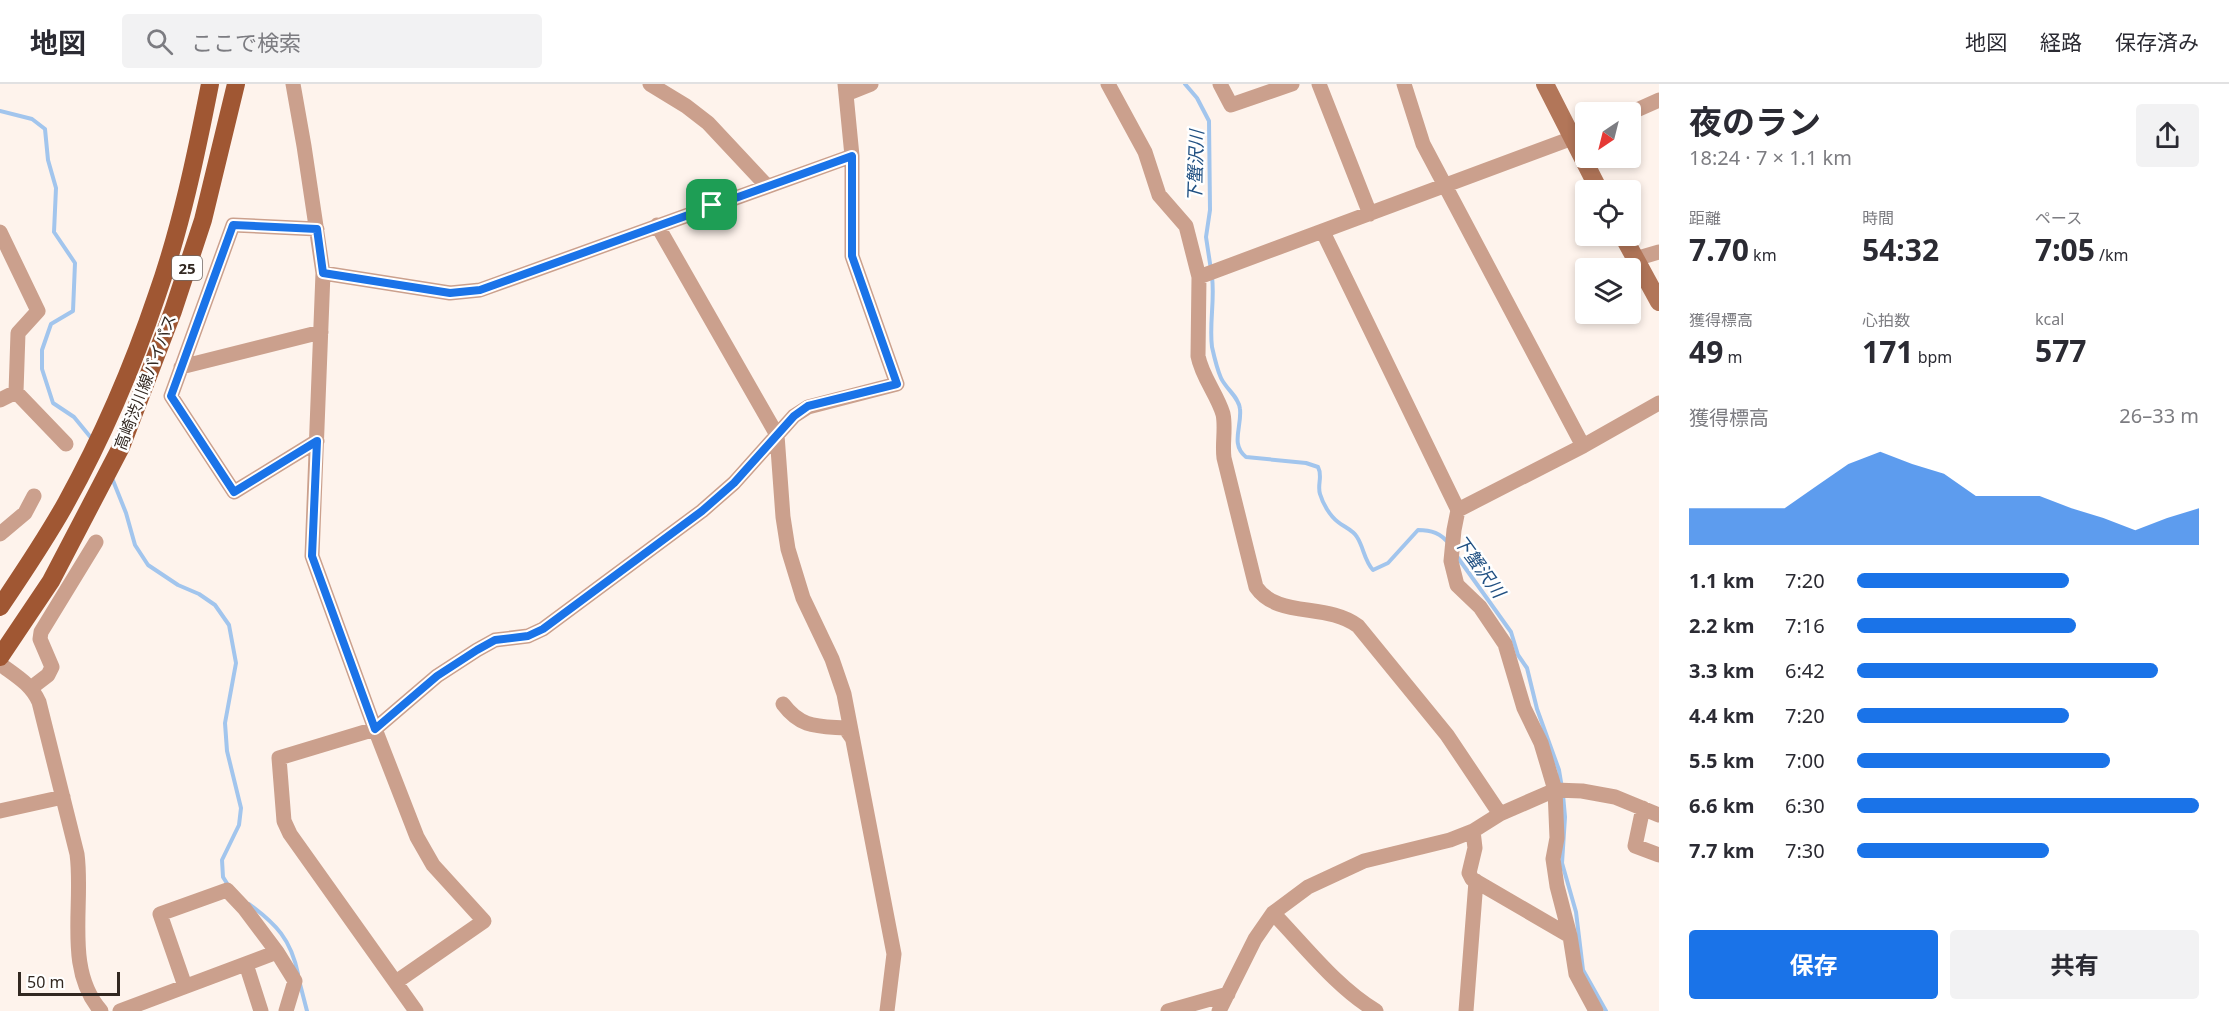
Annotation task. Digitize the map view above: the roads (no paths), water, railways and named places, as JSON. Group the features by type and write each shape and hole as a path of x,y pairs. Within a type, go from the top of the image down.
{"main road":[{"name":"高崎渋川線バイパス","path":"0,607 66,502 105,424 157,295 182,216 210,84"},
{"name":"高崎渋川線バイパス","path":"0,657 51,581 85,521 121,447 173,311 203,220 236,84"}],"street":[{"path":"293,84 298,103 323,273 312,556 417,837 433,865 484,921 396,982"},
{"path":"650,84 686,106 708,123 767,186"},
{"path":"416,1011 290,834 284,821 279,759 375,729 437,676 477,650 495,640 528,636 543,629 702,511 734,483 794,416 808,406 897,384 852,256 852,156 845,89 871,84"},
{"path":"1108,84 1145,152 1159,195 1186,226 1199,277 1198,356 1200,366 1223,415 1224,458 1256,586 1267,600 1276,604 1329,612 1350,620 1358,626 1448,735 1500,814"},
{"path":"1220,84 1231,105 1292,84"},
{"path":"1319,84 1370,214"},
{"path":"1404,84 1423,144 1583,446"},
{"path":"1545,84 1575,130"},
{"path":"1641,108 1659,100"},
{"path":"1199,277 1575,137"},
{"path":"323,273 450,293 480,290 852,156"},
{"path":"317,229 233,225 171,396 234,492 317,441"},
{"path":"657,225 777,435 783,517 788,549 803,598 839,677 894,954 887,1011"},
{"path":"0,232 38,311 18,333 16,392 66,444"},
{"path":"1323,232 1458,510 1451,561 1457,585 1480,607 1505,644 1524,708 1541,743 1555,790 1557,838 1553,860 1576,974 1596,1011"},
{"path":"1638,258 1659,252"},
{"path":"1641,270 1659,302"},
{"path":"182,367 321,332"},
{"path":"0,400 16,392"},
{"path":"1458,510 1583,446 1659,403"},
{"path":"0,534 25,513 34,496"},
{"path":"31,688 48,675 52,667 40,639 41,632 96,542"},
{"path":"0,664 31,688 39,702 77,854 80,876 78,962 86,987 101,1011"},
{"path":"783,704 793,717 806,724 845,728 852,738"},
{"path":"1220,1011 1255,939 1273,913 1308,887 1364,861 1450,840 1473,831 1500,814 1555,790 1615,796 1659,815"},
{"path":"0,811 63,797"},
{"path":"1643,808 1635,846 1659,855"},
{"path":"1473,831 1475,848 1469,873 1472,879 1569,936"},
{"path":"1466,1011 1476,881"},
{"path":"185,986 160,914 227,890 278,952 295,981 286,1011"},
{"path":"1273,913 1335,978 1361,1002 1376,1011"},
{"path":"120,1011 278,952"},
{"path":"246,964 261,1011"},
{"path":"1168,1011 1228,994"}],"waterway":[{"name":"下蟹沢川","path":"1185,84 1197,98 1209,121 1210,210 1206,237 1211,270"},
{"path":"0,111 32,119 45,129 48,160 56,188 54,232 75,263 73,311 51,324 42,350 42,369 53,403 74,417 92,439"},
{"name":"下蟹沢川","path":"1212,277 1212,347 1221,378 1239,405 1238,441 1241,452 1246,457 1306,463 1318,467 1319,491 1325,506 1340,524 1355,535 1373,570 1388,563 1418,530 1435,533 1449,544"},
{"path":"112,478 126,513 135,545 148,565 215,605 229,625 236,663 225,723 227,751 241,808 239,825 222,860 223,877 228,885"},
{"name":"下蟹沢川","path":"1456,555 1511,632 1518,655 1527,668 1537,709 1559,770 1562,788"},
{"name":"下蟹沢川","path":"1563,795 1565,817 1562,863 1576,912 1583,970 1606,1011"},
{"path":"249,904 281,933 291,951 298,974"},
{"path":"300,984 307,1011"}]}
